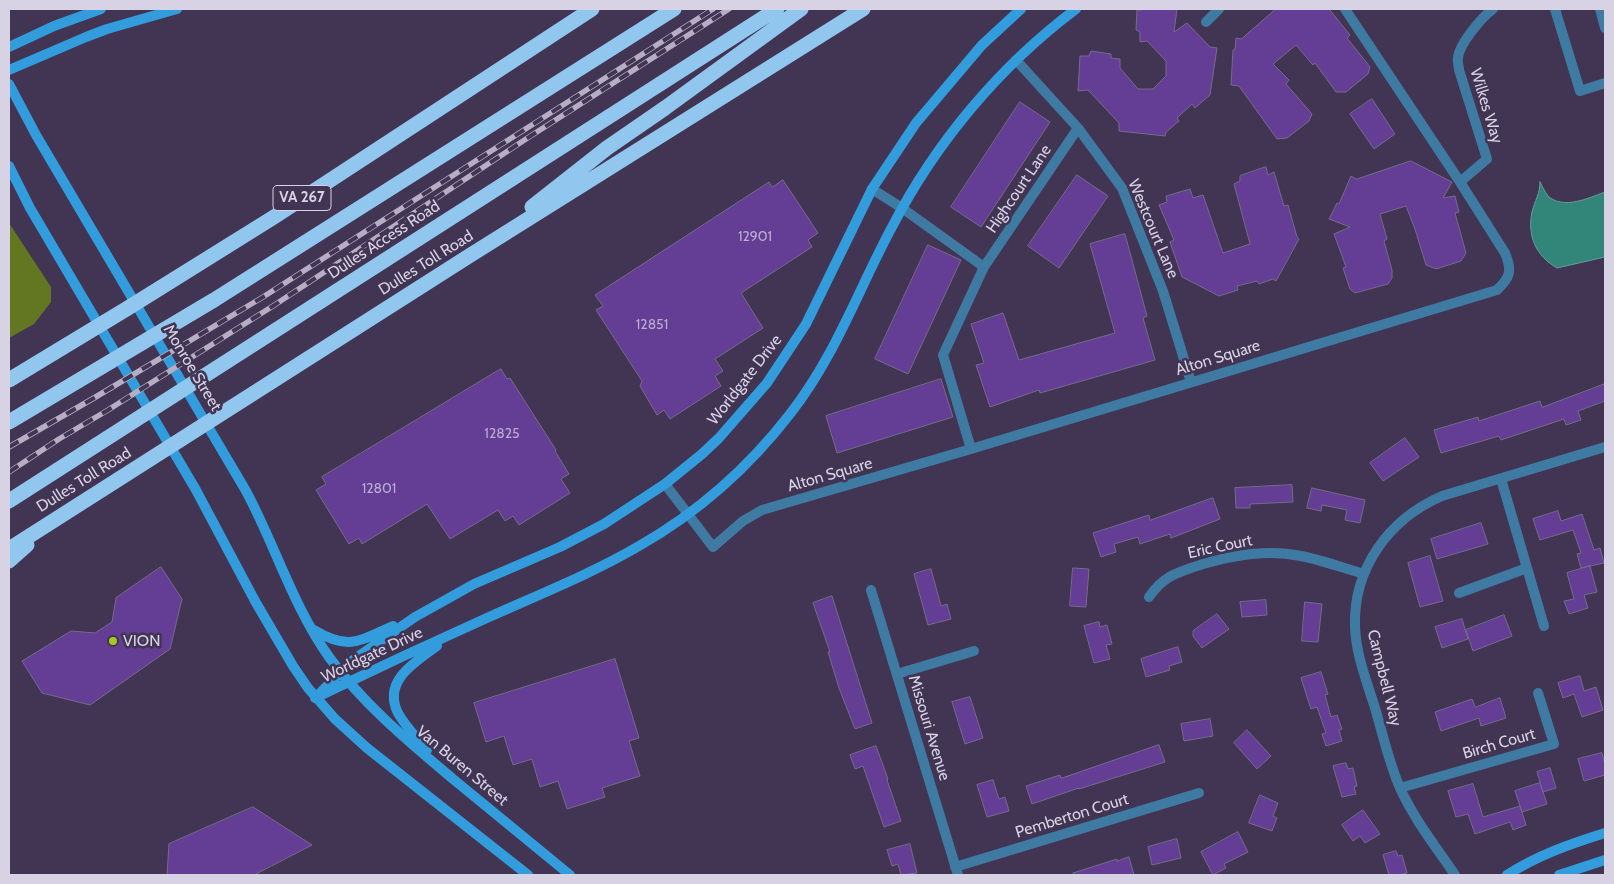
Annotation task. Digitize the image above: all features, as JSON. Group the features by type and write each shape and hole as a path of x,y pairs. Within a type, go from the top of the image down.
{"highway":[{"name":"VA 267","path":"9,380 274,217 592,9"},
{"path":"9,422 266,268 674,9"},
{"name":"Dulles Access Road","path":"9,500 777,9"},
{"path":"470,256 607,148 801,9"},
{"name":"Dulles Toll Road","path":"9,549 863,9"},
{"path":"9,376 31,367"},
{"path":"9,561 64,513"}],"street":[{"path":"9,47 61,23 101,9"},
{"path":"9,70 100,32 177,9"},
{"name":"Worldgate Drive","path":"315,698 353,660 415,616 474,584 583,536 624,512 665,484 719,438 751,403 806,324 872,189 916,123 982,45 1021,9"},
{"name":"Worldgate Drive","path":"315,698 609,562 658,535 688,514 726,483 760,449 805,394 830,354 902,208 924,172 955,130 991,86 1016,60 1076,9"},
{"path":"1206,22 1219,9"},
{"name":"Alton Square","path":"665,484 714,547 743,522 762,510 1497,290 1506,282 1510,265 1505,252 1345,9"},
{"name":"Wilkes Way","path":"1460,182 1487,160 1459,70 1458,57 1464,43 1492,9"},
{"path":"1555,9 1580,92 1605,83"},
{"path":"1600,9 1605,28"},
{"name":"Westcourt Lane","path":"1016,60 1078,128 1122,188 1163,291 1191,382"},
{"name":"Monroe Street","path":"9,84 36,135 233,468 256,509 291,589 312,629 340,672"},
{"name":"Highcourt Lane","path":"971,449 943,355 984,268 1078,128"},
{"path":"9,166 30,208 196,490 267,621 303,682 315,698 367,748 528,875"},
{"path":"872,189 902,208 984,268"},
{"name":"Campbell Way","path":"1455,875 1413,812 1400,788 1392,766 1358,652 1355,628 1356,607 1364,574 1378,548 1391,531 1419,507 1442,496 1605,447"},
{"path":"1501,478 1544,626"},
{"name":"Eric Court","path":"1149,597 1167,577 1224,558 1251,554 1280,553 1299,555 1364,574"},
{"path":"1459,593 1527,568"},
{"name":"Missouri Avenue","path":"871,590 956,871"},
{"path":"312,629 331,640 343,643 351,642 366,638 415,616"},
{"path":"441,769 398,713 394,702 394,691 404,671 453,633"},
{"path":"897,674 974,651"},
{"name":"Van Buren Street","path":"340,672 380,714 441,769 570,875"},
{"name":"Birch Court","path":"1400,788 1554,744 1538,693"},
{"name":"Pemberton Court","path":"956,871 1199,794"},
{"path":"1507,875 1546,853 1605,833"},
{"path":"1559,875 1605,860"}],"shaded area":[{"path":"1540,182 1548,196 1561,202 1576,202 1605,192 1605,257 1557,268 1544,258 1535,245 1531,229 1532,212"},
{"path":"9,223 51,287 51,302 34,324 9,338"}],"building":[{"path":"1177,9 1174,32 1187,23 1210,47 1217,48 1210,95 1195,108 1192,104 1177,118 1179,121 1166,132 1165,136 1119,131 1119,123 1088,90 1078,91 1080,56 1089,56 1091,51 1111,54 1111,58 1120,59 1120,68 1138,89 1153,89 1166,76 1166,61 1147,41 1140,42 1140,32 1136,30 1137,10"},
{"path":"1276,9 1329,9 1350,35 1347,38 1370,67 1368,74 1346,92 1336,92 1315,63 1313,65 1296,45 1273,64 1289,80 1286,84 1312,114 1309,121 1287,138 1277,139 1239,86 1231,85 1233,50 1235,50 1236,38 1241,39"},
{"path":"1372,99 1395,134 1374,149 1350,114"},
{"path":"1020,102 1050,122 981,227 951,207"},
{"path":"1411,161 1452,182 1443,198 1455,196 1459,212 1455,213 1466,253 1461,261 1436,269 1426,265 1406,206 1380,214 1387,239 1384,241 1392,270 1392,278 1388,284 1355,293 1350,289 1343,268 1346,267 1334,234 1350,227 1329,219 1337,203 1339,204 1351,176 1356,179"},
{"path":"1266,167 1268,175 1274,172 1284,206 1288,205 1299,239 1276,281 1273,279 1259,284 1257,281 1237,286 1238,290 1219,296 1182,277 1170,242 1174,240 1159,205 1167,202 1166,196 1190,189 1193,198 1203,195 1223,253 1250,244 1234,184 1240,181 1240,176"},
{"path":"1077,175 1108,196 1059,268 1028,246"},
{"path":"783,180 818,233 808,240 812,247 741,293 763,328 715,359 723,371 715,376 721,386 670,419 664,410 657,415 640,386 642,381 596,310 603,306 595,295 769,182 772,187"},
{"path":"1125,234 1147,316 1143,318 1155,360 1040,393 1039,390 990,407 976,365 984,363 971,324 1003,313 1019,360 1115,333 1090,244"},
{"path":"928,245 961,260 908,374 875,359"},
{"path":"501,369 507,379 510,378 556,450 569,474 561,479 570,493 519,525 513,516 505,521 498,510 450,539 427,504 362,544 359,538 349,544 316,490 326,484 322,477"},
{"path":"941,379 953,417 837,453 826,416"},
{"path":"1605,384 1605,401 1578,411 1581,420 1566,425 1564,419 1501,440 1499,436 1441,453 1434,430 1478,417 1479,421 1540,401 1542,407"},
{"path":"1405,438 1419,457 1383,481 1370,463"},
{"path":"1292,485 1293,502 1250,504 1250,508 1236,508 1235,488"},
{"path":"1312,488 1365,500 1360,523 1345,520 1347,510 1322,505 1321,511 1307,508"},
{"path":"1213,498 1220,519 1171,538 1170,534 1140,544 1138,537 1114,544 1116,552 1101,557 1093,533 1149,515 1150,520"},
{"path":"1558,511 1561,521 1582,514 1594,550 1600,548 1604,563 1581,568 1577,554 1581,553 1573,530 1540,540 1533,519"},
{"path":"1481,523 1488,544 1437,559 1431,539"},
{"path":"1430,556 1443,601 1420,607 1408,563"},
{"path":"1590,566 1597,592 1584,595 1588,608 1569,614 1564,601 1574,599 1567,573"},
{"name":"VION","path":"161,567 182,599 170,649 90,705 42,693 22,661 71,631 95,633 112,622 116,598"},
{"path":"1073,568 1089,569 1086,607 1070,606"},
{"path":"931,569 941,606 947,604 951,619 928,625 914,574"},
{"path":"832,596 872,723 855,729 839,688 828,652 830,652 813,603"},
{"path":"1266,600 1267,615 1242,617 1240,602"},
{"path":"1305,602 1322,604 1318,642 1302,641"},
{"path":"1217,614 1229,629 1202,648 1193,636 1193,631"},
{"path":"1504,615 1512,636 1473,651 1466,630"},
{"path":"1462,619 1468,639 1442,648 1435,627"},
{"path":"1099,622 1100,627 1107,625 1112,644 1106,645 1110,659 1094,663 1084,626"},
{"path":"1178,647 1182,662 1169,666 1170,670 1146,677 1141,659"},
{"path":"615,659 639,738 629,741 640,776 602,788 605,797 567,809 558,781 540,787 532,759 513,765 504,736 486,742 474,703"},
{"path":"1321,672 1328,694 1325,695 1331,717 1337,715 1342,729 1339,730 1342,741 1326,746 1322,734 1326,733 1317,707 1311,709 1301,678"},
{"path":"1580,676 1584,691 1596,687 1603,710 1582,717 1574,694 1563,698 1558,683"},
{"path":"970,697 983,738 965,744 952,702"},
{"path":"1500,698 1506,718 1481,726 1479,718 1441,731 1435,712 1472,699 1475,707"},
{"path":"1210,719 1213,736 1184,741 1181,724"},
{"path":"1247,730 1271,756 1257,769 1234,743"},
{"path":"1159,745 1165,762 1032,804 1026,786 1060,775 1061,778"},
{"path":"876,746 901,821 884,827 863,766 855,769 850,755"},
{"path":"1602,753 1605,775 1584,781 1578,759"},
{"path":"1346,763 1348,769 1353,768 1357,786 1354,787 1356,794 1342,797 1333,766"},
{"path":"1550,768 1556,788 1543,792 1537,772"},
{"path":"993,780 999,799 1005,797 1009,811 987,817 977,785"},
{"path":"1540,783 1547,804 1522,812 1515,791"},
{"path":"1473,784 1483,817 1520,806 1526,825 1513,830 1510,822 1475,834 1468,814 1456,817 1448,791"},
{"path":"1260,795 1278,803 1273,816 1277,818 1272,831 1249,823"},
{"path":"253,807 312,845 254,875 167,875 169,844"},
{"path":"1363,810 1380,834 1365,843 1360,836 1353,841 1342,825"},
{"path":"1238,832 1248,852 1224,864 1226,868 1213,875 1201,852"},
{"path":"1177,839 1181,858 1152,865 1148,847"},
{"path":"910,844 917,873 901,875 898,864 892,866 887,850"},
{"path":"1396,851 1398,856 1402,855 1407,873 1389,875 1383,855"},
{"path":"1129,857 1134,875 1073,875 1073,873"}],"railway":[{"path":"9,447 263,297 713,9"},
{"path":"9,472 273,306 529,137 729,9"}],"place":[{"name":"VION","path":"113,641"}]}
